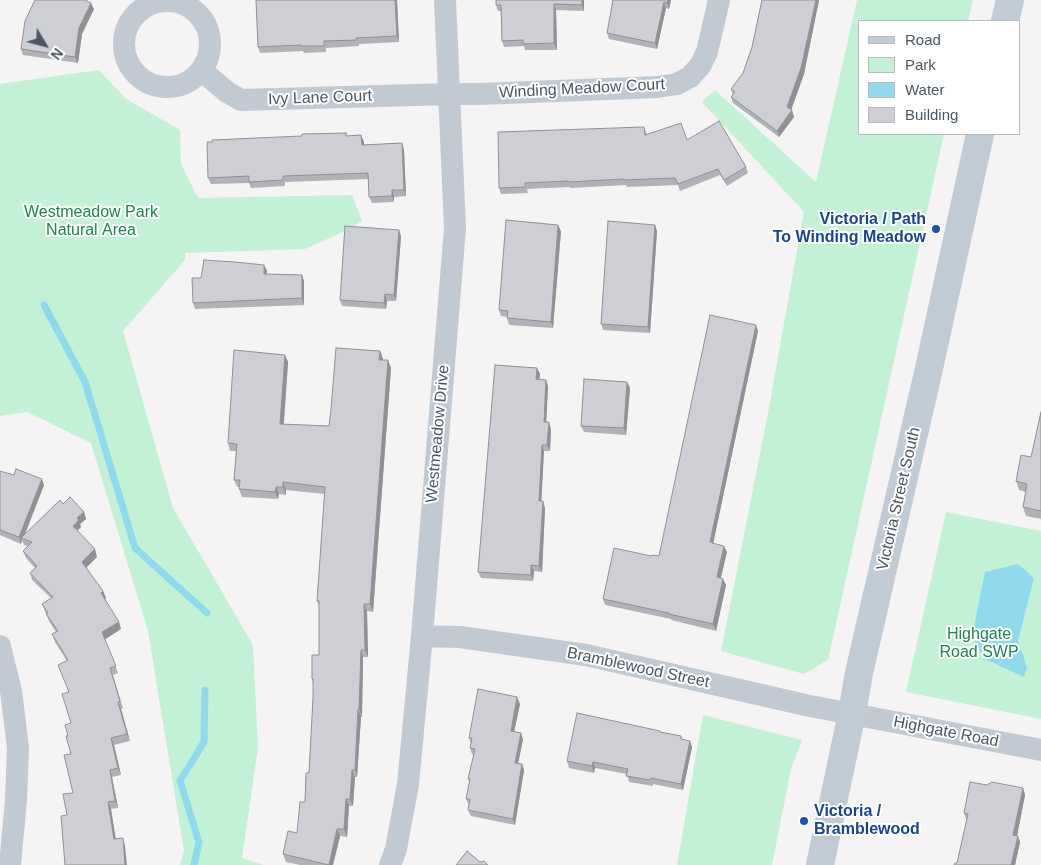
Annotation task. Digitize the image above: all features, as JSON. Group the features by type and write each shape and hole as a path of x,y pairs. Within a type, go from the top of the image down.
{"main road":[{"path":"1005,20 1010,0"},
{"name":"Victoria Street South","path":"820,865 859,673 930,364 980,135"}],"street":[{"name":"Westmeadow Drive","path":"390,865 396,849 408,784 455,228 445,0"},
{"name":"Winding Meadow Court","path":"449,94 638,88 677,84 690,77 700,66 707,52 718,0"},
{"name":"Ivy Lane Court","path":"201,70 227,92 241,100 449,94"},
{"name":"Bramblewood Street","path":"422,636 460,637 586,655 810,706 852,713"},
{"path":"0,646 11,691 18,748 16,800 10,865"},
{"name":"Highgate Road","path":"852,713 1041,750"}],"green space":[{"path":"857,0 973,0 968,20 858,20 858,135 944,135 828,660 804,674 721,651 768,413 804,212 702,102 715,90 816,182"},
{"name":"Westmeadow Park Natural Area","path":"99,70 126,99 180,130 181,164 198,198 352,195 362,221 305,249 185,253 185,260 123,331 173,508 253,645 258,748 242,858 263,865 180,865 184,851 148,631 91,443 27,412 0,416 0,84"},
{"name":"Highgate Road SWP","path":"946,512 1041,531 1041,719 906,692"},
{"path":"703,715 802,740 791,769 772,865 677,865"}],"water":[{"path":"1018,564 1034,578 1018,641 1027,667 1024,677 983,658 972,636 985,572"}],"building":[{"path":"35,0 85,0 91,3 79,28 75,57 21,49 25,21"},
{"path":"256,0 395,0 397,36 324,41 324,46 258,47"},
{"path":"496,0 582,0 582,5 554,4 554,43 523,44 523,40 502,41 501,5 496,5"},
{"path":"613,0 668,0 667,3 664,2 655,43 607,33"},
{"path":"762,0 816,0 801,68 787,107 792,110 777,131 731,97 735,92 731,89 743,73 752,47"},
{"path":"719,121 746,167 724,180 718,169 678,184 675,178 624,179 525,183 525,187 499,188 498,132 644,127 645,135 681,123 687,140"},
{"path":"346,133 346,136 361,135 362,145 402,143 404,190 392,190 392,196 369,197 368,173 283,176 283,180 249,182 249,176 208,178 207,142 212,142 212,140"},
{"path":"506,220 558,225 551,322 507,318 508,311 499,310"},
{"path":"608,221 655,225 648,327 601,324"},
{"path":"345,226 399,230 394,295 385,294 384,303 340,300"},
{"path":"204,260 264,265 264,274 302,275 302,298 193,303 192,278 201,278"},
{"path":"710,315 756,325 710,542 724,546 717,577 723,579 713,624 603,599 614,548 659,556"},
{"path":"336,348 380,351 379,360 388,360 370,604 364,604 365,650 361,650 355,770 352,770 350,799 346,799 344,829 337,829 329,865 283,854 288,831 297,833 300,802 305,802 306,773 309,773 313,698 312,655 319,655 319,601 317,601 325,487 283,482 283,487 276,487 275,492 239,489 240,480 234,480 237,444 228,443 234,350 285,355 280,424 329,426"},
{"path":"495,365 537,368 536,379 546,380 544,422 549,422 547,445 542,445 539,501 543,501 539,566 531,565 531,575 478,572"},
{"path":"584,379 627,382 624,428 581,426"},
{"path":"1041,412 1041,511 1023,507 1027,484 1016,481 1021,455 1031,457"},
{"path":"16,469 42,479 19,537 0,530 0,471 14,475"},
{"path":"70,497 84,512 77,518 79,520 73,526 95,549 82,562 103,591 101,593 119,622 102,632 116,666 110,668 127,734 111,738 118,768 110,770 115,801 108,802 114,839 123,838 125,865 65,865 61,816 67,815 63,794 73,793 64,755 71,754 65,725 71,723 62,694 69,692 58,665 68,660 52,634 58,631 46,614 48,613 42,604 53,597 30,573 37,566 23,551 32,542 21,538 60,500 63,504"},
{"path":"478,689 517,697 511,731 521,733 515,763 522,764 513,819 468,810 470,799 466,799 470,779 468,779 475,749 470,748 472,738 469,738"},
{"path":"577,713 681,736 681,739 690,741 681,784 651,778 650,780 626,776 628,769 593,762 592,766 567,761"},
{"path":"970,782 987,785 992,782 1023,788 1013,835 1018,836 1011,865 954,865 957,863 968,814 964,813"},
{"path":"467,851 480,862 484,861 488,865 456,865"}],"waterway":[{"path":"44,305 85,382 135,548 207,613"},
{"path":"194,865 199,842 180,781 204,742 205,690"}],"place":[{"name":"Victoria / Path To Winding Meadow","path":"936,229"},
{"name":"Victoria / Bramblewood","path":"804,821"}]}
